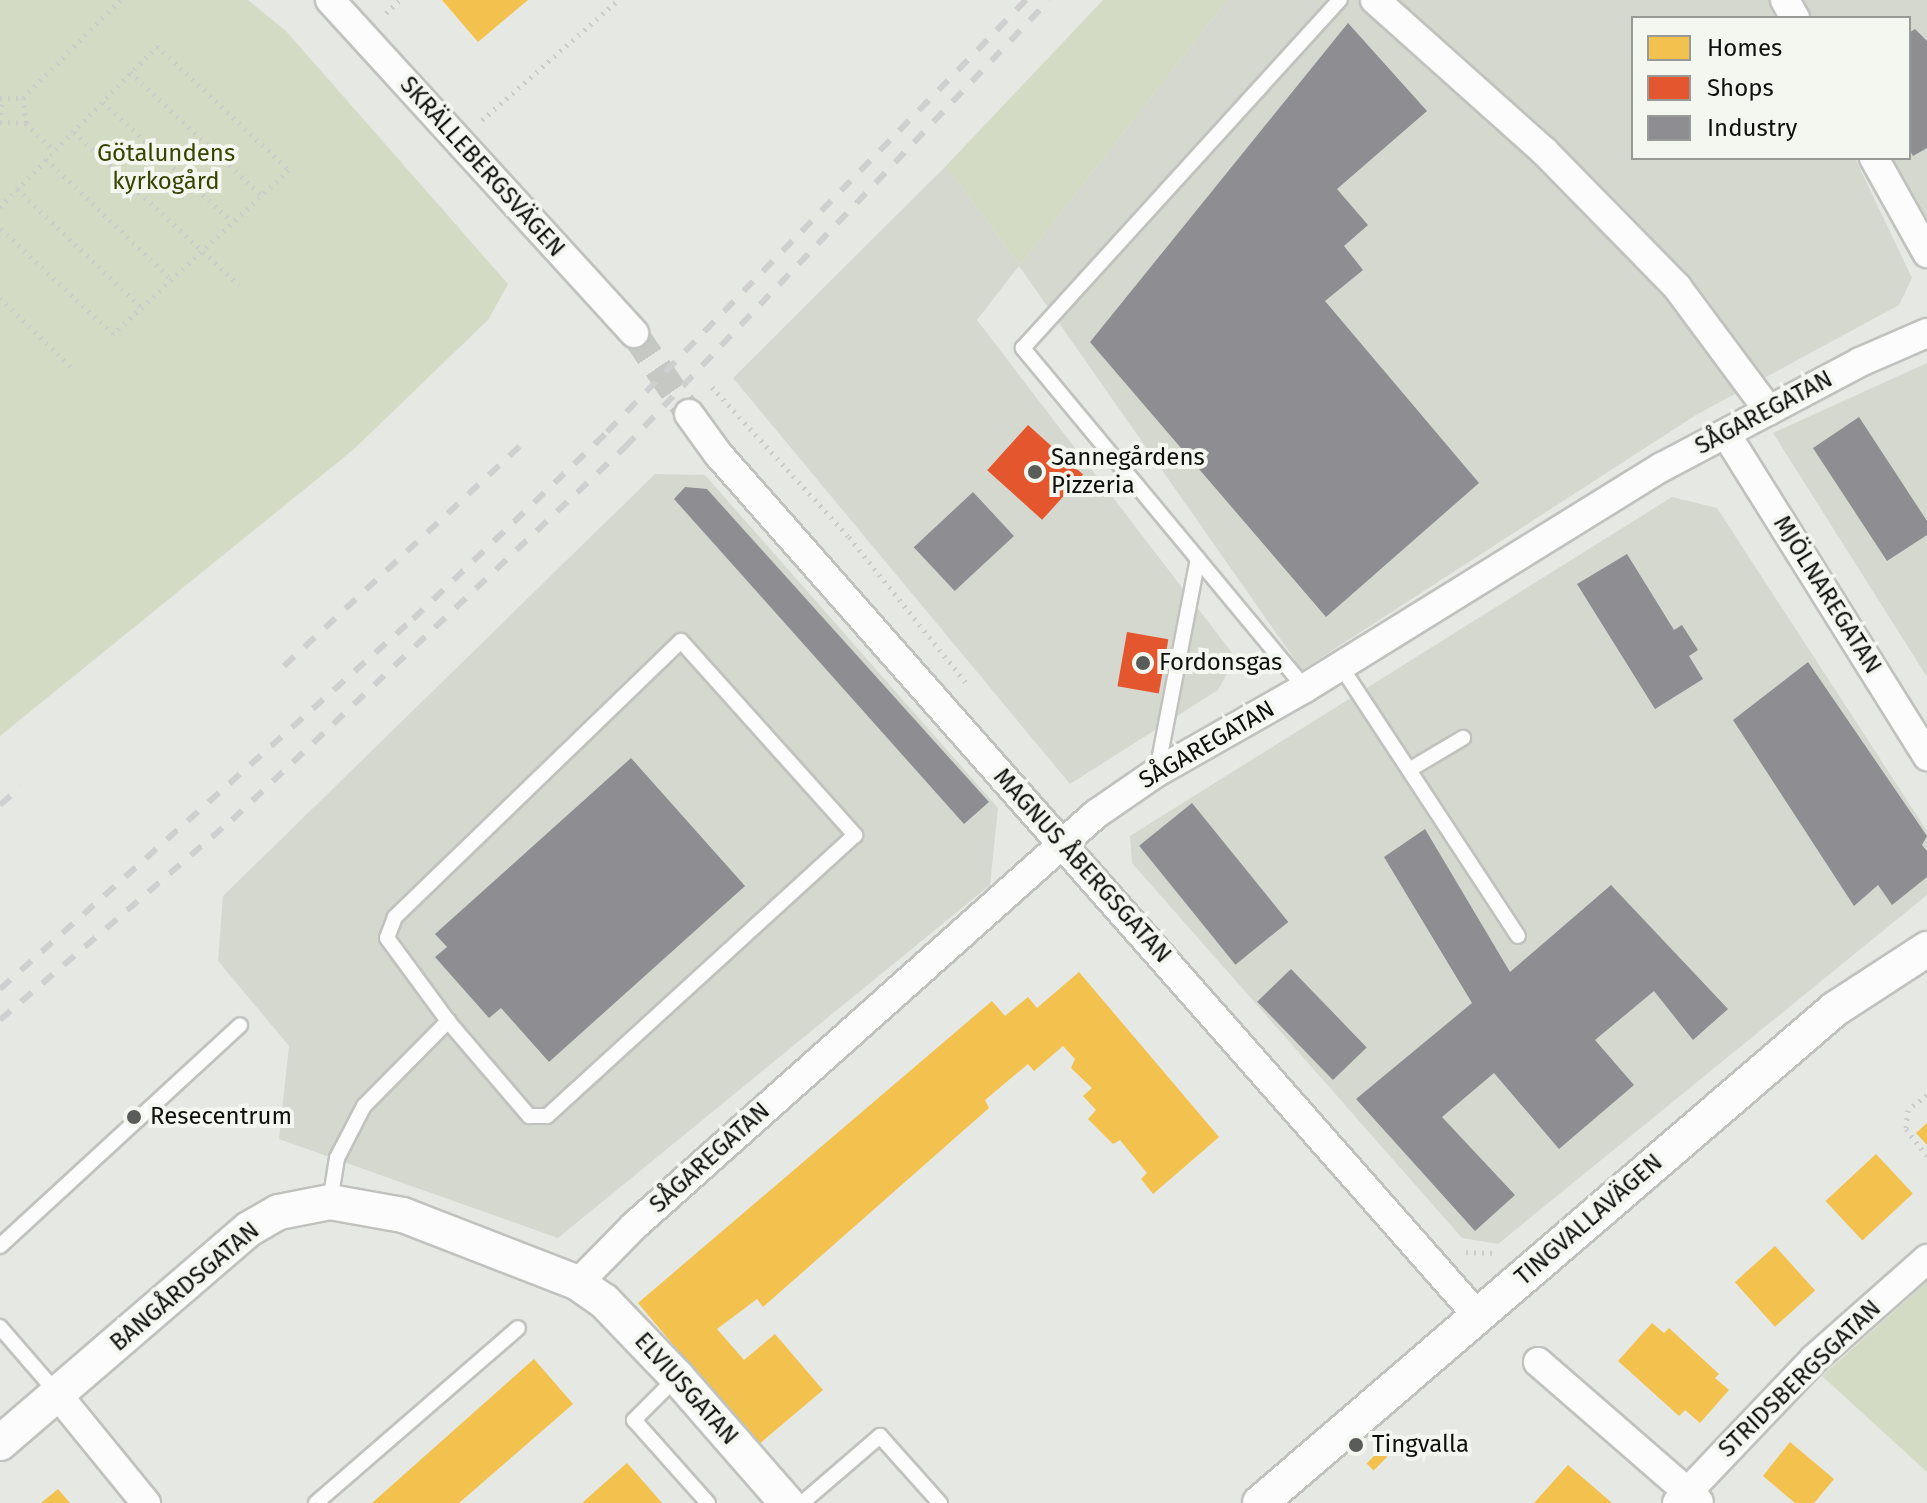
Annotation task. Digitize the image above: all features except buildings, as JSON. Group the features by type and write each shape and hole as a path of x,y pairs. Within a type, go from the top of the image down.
{"street":[{"name":"SKRÄLLEBERGSVÄGEN","path":"330,0 634,333"},
{"path":"1375,0 1544,151 1677,287 1769,411"},
{"path":"1875,160 1927,253"},
{"name":"SÅGAREGATAN","path":"578,1283 634,1226 1096,814 1157,772 1305,688 1662,467 1927,333"},
{"name":"MAGNUS ÅBERGSGATAN","path":"689,414 718,454 1478,1316"},
{"name":"MJÖLNAREGATAN","path":"1726,434 1927,756"},
{"name":"TINGVALLAVÄGEN","path":"1260,1503 1835,1009 1927,949"},
{"name":"BANGÅRDSGATAN","path":"0,1443 249,1229 279,1212 330,1202 403,1215 578,1283"},
{"name":"STRIDSBERGSGATAN","path":"1688,1499 1814,1359 1927,1259"},
{"name":"ELVIUSGATAN","path":"578,1283 604,1301 677,1377 787,1503"},
{"path":"1538,1362 1688,1499"},
{"path":"57,1394 146,1503"}],"lane":[{"path":"1305,688 1023,348 1340,0"},
{"path":"1157,772 1198,559"},
{"path":"681,641 855,835 547,1116 529,1116 448,1021 387,938 395,917 681,641"},
{"path":"1340,665 1518,936"},
{"path":"1409,770 1463,738"},
{"path":"330,1202 337,1158 364,1106 448,1021"},
{"path":"0,1246 240,1025"},
{"path":"0,1327 57,1394"},
{"path":"316,1503 518,1328"},
{"path":"677,1377 634,1420 708,1503"},
{"path":"802,1503 880,1436 940,1503"}],"path":[{"path":"26,123 0,122 1,99 23,98 120,0"},
{"path":"385,14 400,0"},
{"path":"478,123 618,0"},
{"path":"0,207 157,46 289,170 113,334 0,228"},
{"path":"130,72 262,196"},
{"path":"23,98 26,123 53,150"},
{"path":"103,102 232,222"},
{"path":"74,132 239,285"},
{"path":"46,159 172,280"},
{"path":"17,189 142,308"},
{"path":"0,298 70,366"},
{"path":"1927,1095 1908,1110 1906,1129 1927,1156"}],"shaded area":[{"path":"1227,0 1780,0 1788,16 1631,16 1631,160 1856,160 1912,278 1899,305 1696,415 1302,670 1019,266 977,320 1236,658 1218,690 1070,784 733,378 946,166 1020,265"},
{"path":"1802,0 1927,0 1927,229 1889,160 1911,160 1911,16 1811,16"},
{"path":"1927,363 1927,677 1773,433"},
{"path":"655,474 705,475 998,808 990,885 558,1238 279,1139 289,1046 218,961 223,896"},
{"path":"1672,497 1717,508 1927,831 1927,895 1498,1244 1462,1238 1132,863 1130,836"}],"green space":[{"name":"Götalundens kyrkogård","path":"0,0 248,0 286,31 508,284 488,320 353,450 0,736"},
{"path":"1103,0 1227,0 1020,265 946,166"},
{"path":"1927,1282 1927,1472 1822,1376"}],"tunnel":[{"path":"634,333 689,414"}],"railway":[{"path":"0,989 413,619 607,432 1026,0"},
{"path":"0,1020 232,820 625,447 1049,0"},
{"path":"284,666 522,444"},
{"path":"0,805 21,787"}],"place":[{"name":"Sannegårdens Pizzeria","path":"1035,472"},
{"name":"Fordonsgas","path":"1143,663"},
{"name":"Resecentrum","path":"134,1117"},
{"name":"Tingvalla","path":"1356,1445"}]}
